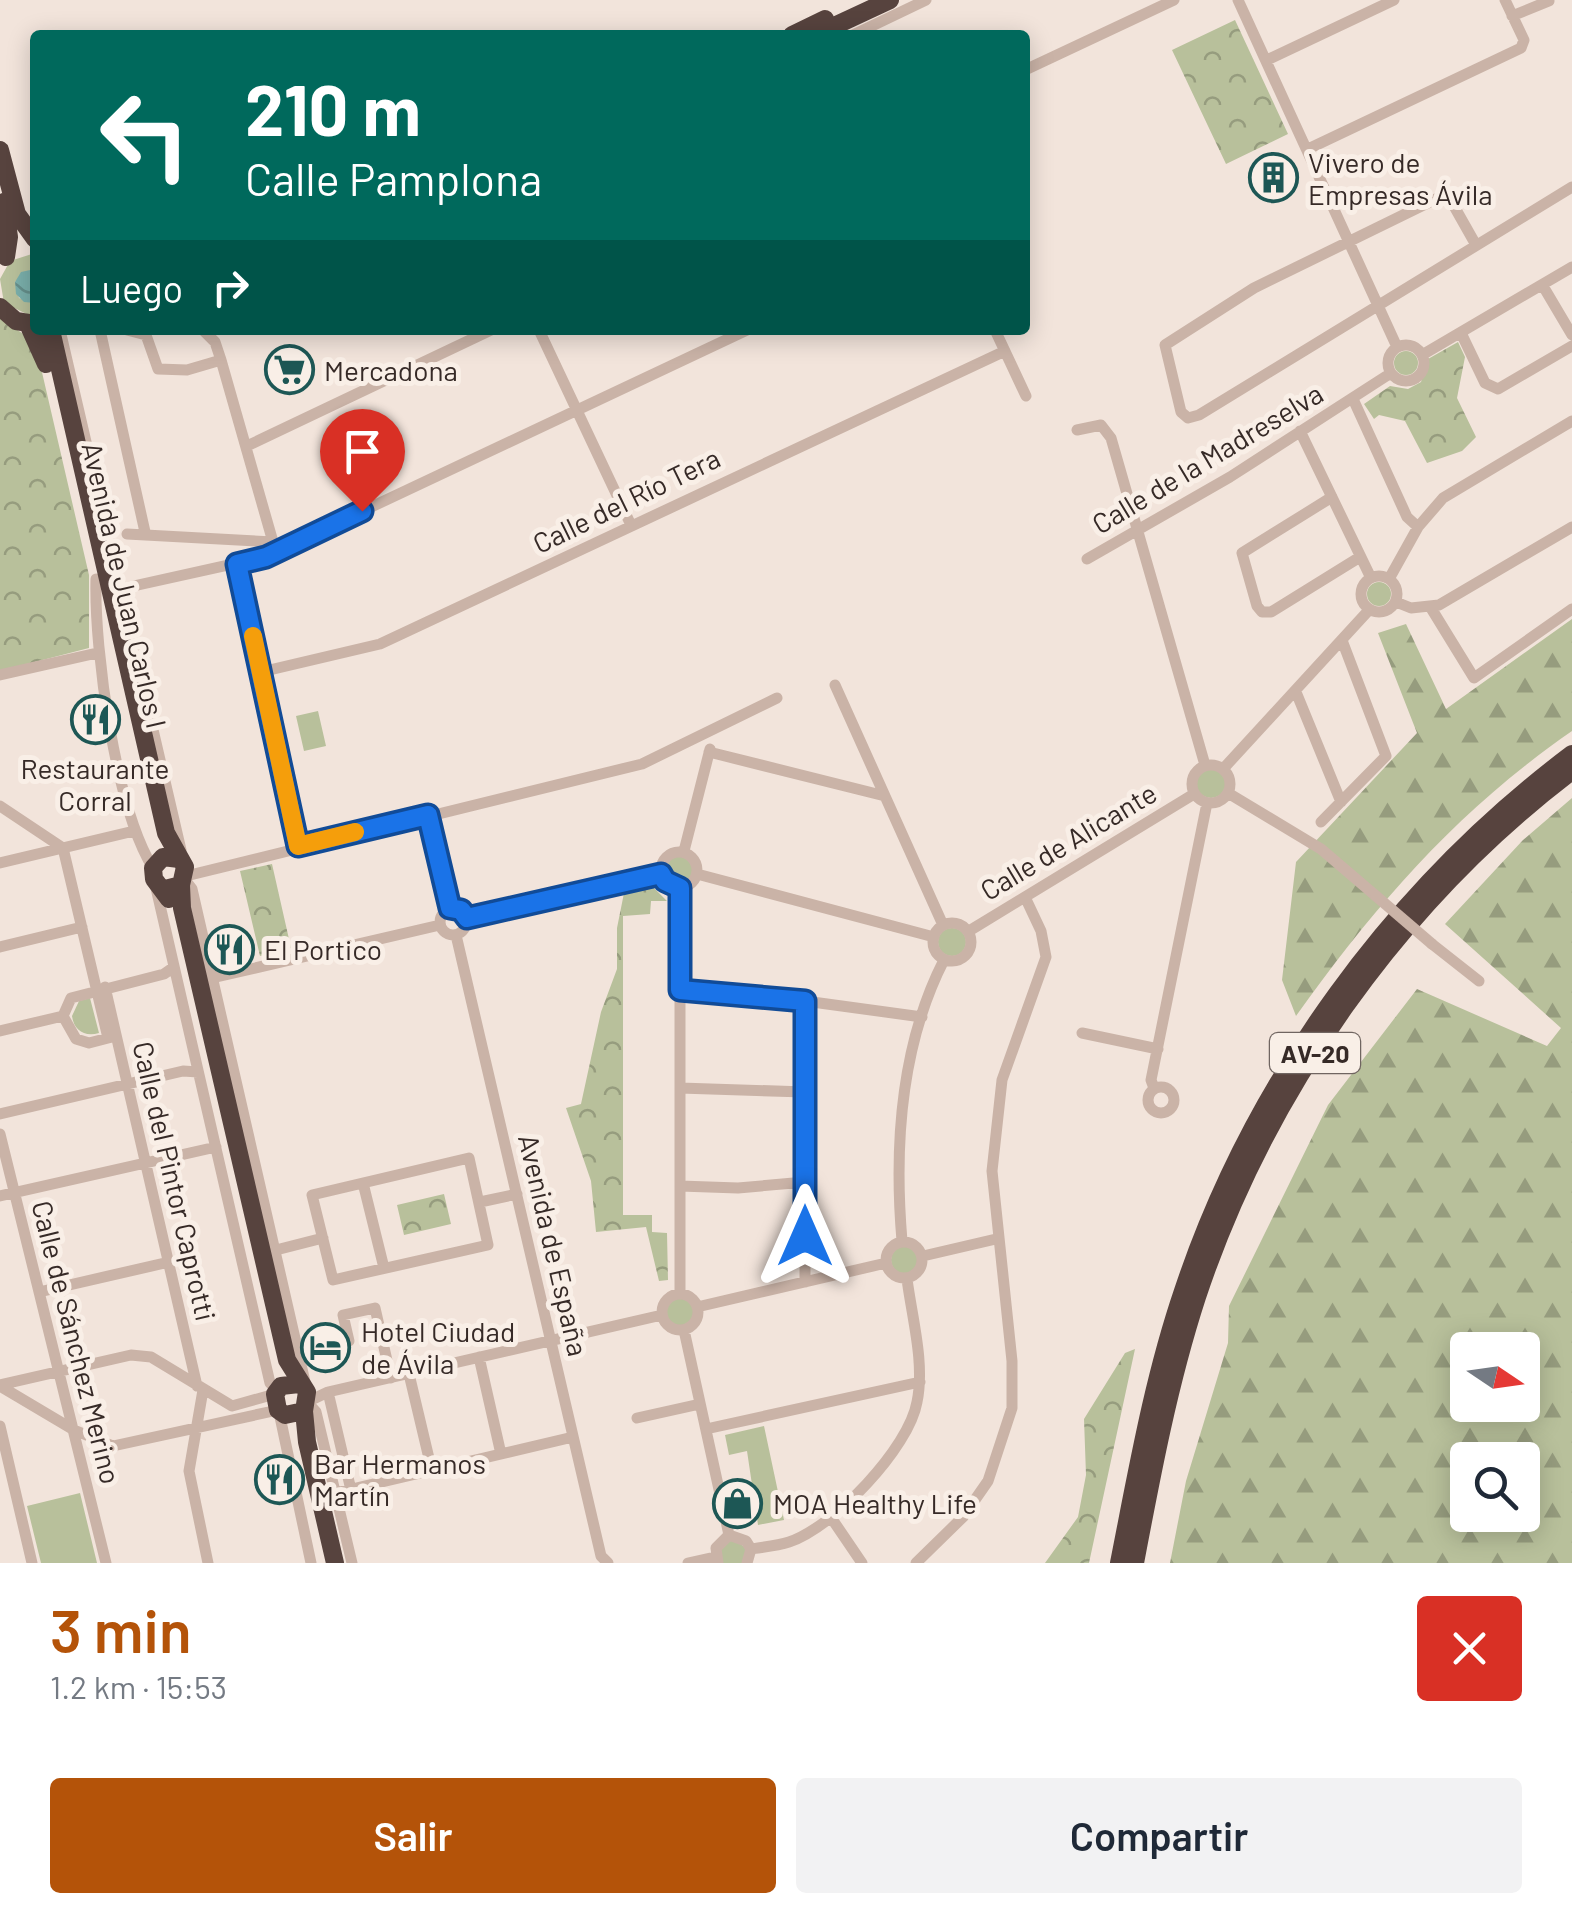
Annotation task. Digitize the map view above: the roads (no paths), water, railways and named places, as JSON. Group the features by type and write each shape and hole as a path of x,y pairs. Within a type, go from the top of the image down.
{"highway":[{"path":"803,30 866,0"},
{"path":"826,30 890,0"},
{"path":"0,150 17,214 30,235"},
{"path":"0,187 8,216 3,260"},
{"path":"3,260 30,246"},
{"path":"0,307 30,323"},
{"name":"Avenida de Juan Carlos I","path":"36,335 43,351 155,836 173,873"},
{"name":"Avenida de Juan Carlos I","path":"60,335 173,873 283,1341 298,1444 326,1563"},
{"name":"AV-20","path":"1119,1563 1151,1405 1183,1290 1221,1194 1271,1096 1361,961 1442,868 1494,817 1572,754"},
{"name":"AV-20","path":"1134,1563 1166,1405 1198,1293 1234,1203 1284,1102 1338,1018 1420,912 1508,824 1572,771"},
{"name":"Avenida de Juan Carlos I","path":"293,1399 335,1563"}],"street":[{"path":"864,30 926,0"},
{"path":"1030,68 1174,0"},
{"path":"1238,0 1398,347"},
{"path":"1267,60 1394,0"},
{"path":"1308,149 1503,59 1524,40 1505,0"},
{"path":"1512,16 1549,0"},
{"path":"1476,244 1450,199 1442,196 1254,288 1165,345 1181,412 1188,418 1199,415 1572,186"},
{"path":"1422,355 1572,268"},
{"path":"1543,286 1572,334"},
{"path":"1461,333 1485,383 1498,390 1572,346"},
{"name":"Avenida de Juan Carlos I","path":"60,335 120,590 173,873 171,973 270,1382 316,1412 352,1563"},
{"path":"103,335 145,532"},
{"path":"146,335 158,369 187,370 221,360"},
{"path":"211,335 277,546"},
{"path":"247,446 481,335"},
{"path":"541,335 630,523"},
{"path":"120,590 237,564 736,335"},
{"path":"997,335 1026,396"},
{"path":"1408,345 1422,355 1423,368 1412,380 1401,380 1391,373 1389,356 1398,347 1408,345"},
{"name":"Calle del Río Tera","path":"260,672 380,644 630,523 1005,351"},
{"name":"Calle de la Madreselva","path":"1087,559 1391,373"},
{"name":"Calle de la Madreselva","path":"1353,399 1407,516 1418,527"},
{"path":"1389,579 1418,527 1443,498 1572,421"},
{"path":"1077,430 1093,424 1107,430 1205,765"},
{"path":"1300,432 1371,578"},
{"path":"1332,497 1242,553 1257,606 1272,612 1360,557"},
{"path":"1396,602 1430,608 1572,527"},
{"path":"127,534 145,532 277,546"},
{"path":"237,564 298,846"},
{"path":"1371,578 1389,579"},
{"path":"1369,610 1361,596 1371,578"},
{"path":"96,579 96,653 134,830 173,873 642,764 777,698"},
{"path":"1369,610 1384,612 1396,602 1397,592 1389,579"},
{"path":"1430,608 1474,678 1572,609"},
{"path":"1223,769 1369,610"},
{"path":"1321,822 1381,763 1386,747 1342,643"},
{"path":"0,675 96,653"},
{"path":"835,685 944,925"},
{"path":"1296,692 1341,802"},
{"path":"684,851 712,731"},
{"path":"710,752 886,796"},
{"path":"1205,765 1223,769 1229,776 1228,793"},
{"path":"1205,765 1192,777 1194,794 1207,803"},
{"path":"1207,803 1228,793"},
{"path":"1228,793 1311,842 1479,981"},
{"name":"Calle de Alicante","path":"969,932 1194,794"},
{"path":"1154,1088 1158,1048 1207,803"},
{"path":"0,806 63,848"},
{"path":"428,815 450,908"},
{"path":"0,863 134,830"},
{"name":"Calle del Pintor Caprotti","path":"63,848 127,1084 200,1388 189,1484 208,1563"},
{"path":"684,851 692,856 698,874 694,881 680,888 665,881 661,874 666,856 684,851"},
{"name":"Avenida de Juan Carlos I","path":"173,873 192,889 276,1250 310,1563"},
{"path":"467,918 661,874"},
{"path":"698,874 934,937"},
{"path":"680,888 680,1294"},
{"path":"916,1563 978,1498 1007,1433 1012,1361 996,1238 992,1171 996,1112 1012,1044 1046,956 1042,931 1025,897"},
{"path":"450,908 461,910 467,918 465,929 456,936 446,934 440,926 441,914 450,908"},
{"path":"944,925 962,925 972,941 963,958 944,960"},
{"path":"944,925 934,937 933,946 944,960"},
{"path":"212,978 440,926"},
{"path":"0,947 82,928"},
{"name":"Avenida de España","path":"456,936 601,1556 608,1563"},
{"path":"902,1241 898,1182 901,1112 922,1017 944,960"},
{"path":"112,1038 89,1043 76,1039 64,1016 71,998 171,973"},
{"path":"680,990 922,1017"},
{"path":"805,1001 805,1282"},
{"path":"0,1031 64,1016"},
{"path":"1082,1033 1158,1048"},
{"path":"0,1114 184,1071 198,1072"},
{"path":"680,1088 805,1092"},
{"name":"Calle de Sánchez Merino","path":"0,1134 106,1563"},
{"path":"0,1196 216,1147"},
{"path":"469,1158 480,1202 488,1245 333,1280 312,1195 469,1158"},
{"path":"680,1186 738,1188 805,1182"},
{"path":"363,1183 384,1268"},
{"path":"480,1202 517,1194"},
{"path":"276,1250 323,1238"},
{"path":"923,1256 996,1238"},
{"path":"902,1241 918,1248 923,1256 917,1274 908,1278 890,1272 886,1264 892,1245 902,1241"},
{"path":"39,1292 169,1262"},
{"path":"680,1294 698,1307 886,1264"},
{"path":"751,1549 791,1542 830,1516 900,1446 910,1426 920,1382 908,1278"},
{"path":"680,1294 663,1305 662,1316 674,1330 684,1330 698,1316 698,1307"},
{"path":"348,1342 343,1315 375,1308 390,1378"},
{"path":"0,1386 131,1355 151,1357 232,1406 328,1392 662,1316"},
{"path":"684,1330 729,1535"},
{"path":"479,1358 501,1454"},
{"path":"408,1374 432,1470"},
{"path":"706,1429 920,1382"},
{"path":"0,1386 74,1430 113,1446 198,1427 293,1399"},
{"path":"328,1392 350,1490"},
{"path":"637,1418 700,1404"},
{"path":"0,1426 32,1563"},
{"path":"336,1493 573,1437"},
{"path":"830,1516 862,1563"},
{"path":"688,1563 717,1560 720,1540 729,1535 746,1540 751,1549 748,1563"}],"water":[{"path":"30,270 30,303 16,294 15,282 21,272"}],"place":[{"name":"Vivero de Empresas Ávila","path":"1273,178"},
{"name":"Mercadona","path":"289,370"},
{"name":"Restaurante Corral","path":"95,720"},
{"name":"El Portico","path":"229,949"},
{"name":"Hotel Ciudad de Ávila","path":"326,1347"},
{"name":"Bar Hermanos Martín","path":"279,1479"},
{"name":"MOA Healthy Life","path":"738,1503"}]}
